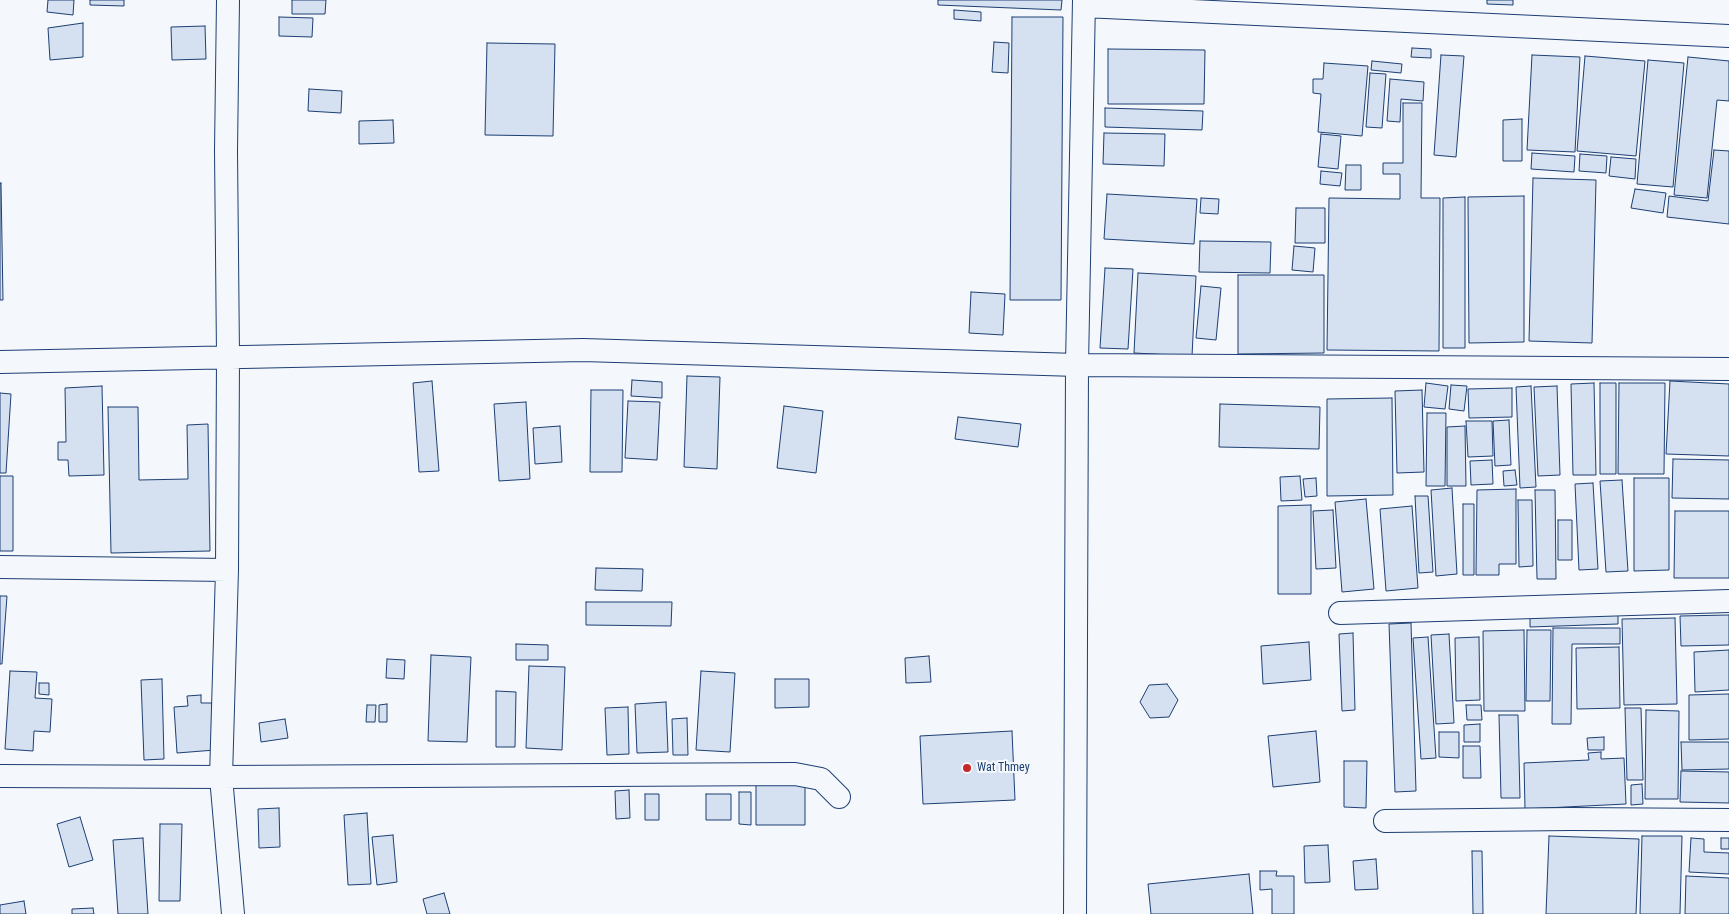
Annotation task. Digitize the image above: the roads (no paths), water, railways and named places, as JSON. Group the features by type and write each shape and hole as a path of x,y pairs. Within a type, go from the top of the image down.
{"street":[{"path":"228,0 226,151 228,356 227,570 221,777 233,914"},
{"path":"1075,914 1077,365 1084,3 1729,36"},
{"path":"0,362 583,350 1077,365 1729,369"},
{"path":"0,567 227,570"},
{"path":"1340,613 1729,601"},
{"path":"0,776 221,777 795,774 821,779 839,797"},
{"path":"1385,820 1729,820"}],"place":[{"name":"Wat Thmey","path":"967,768"}]}
